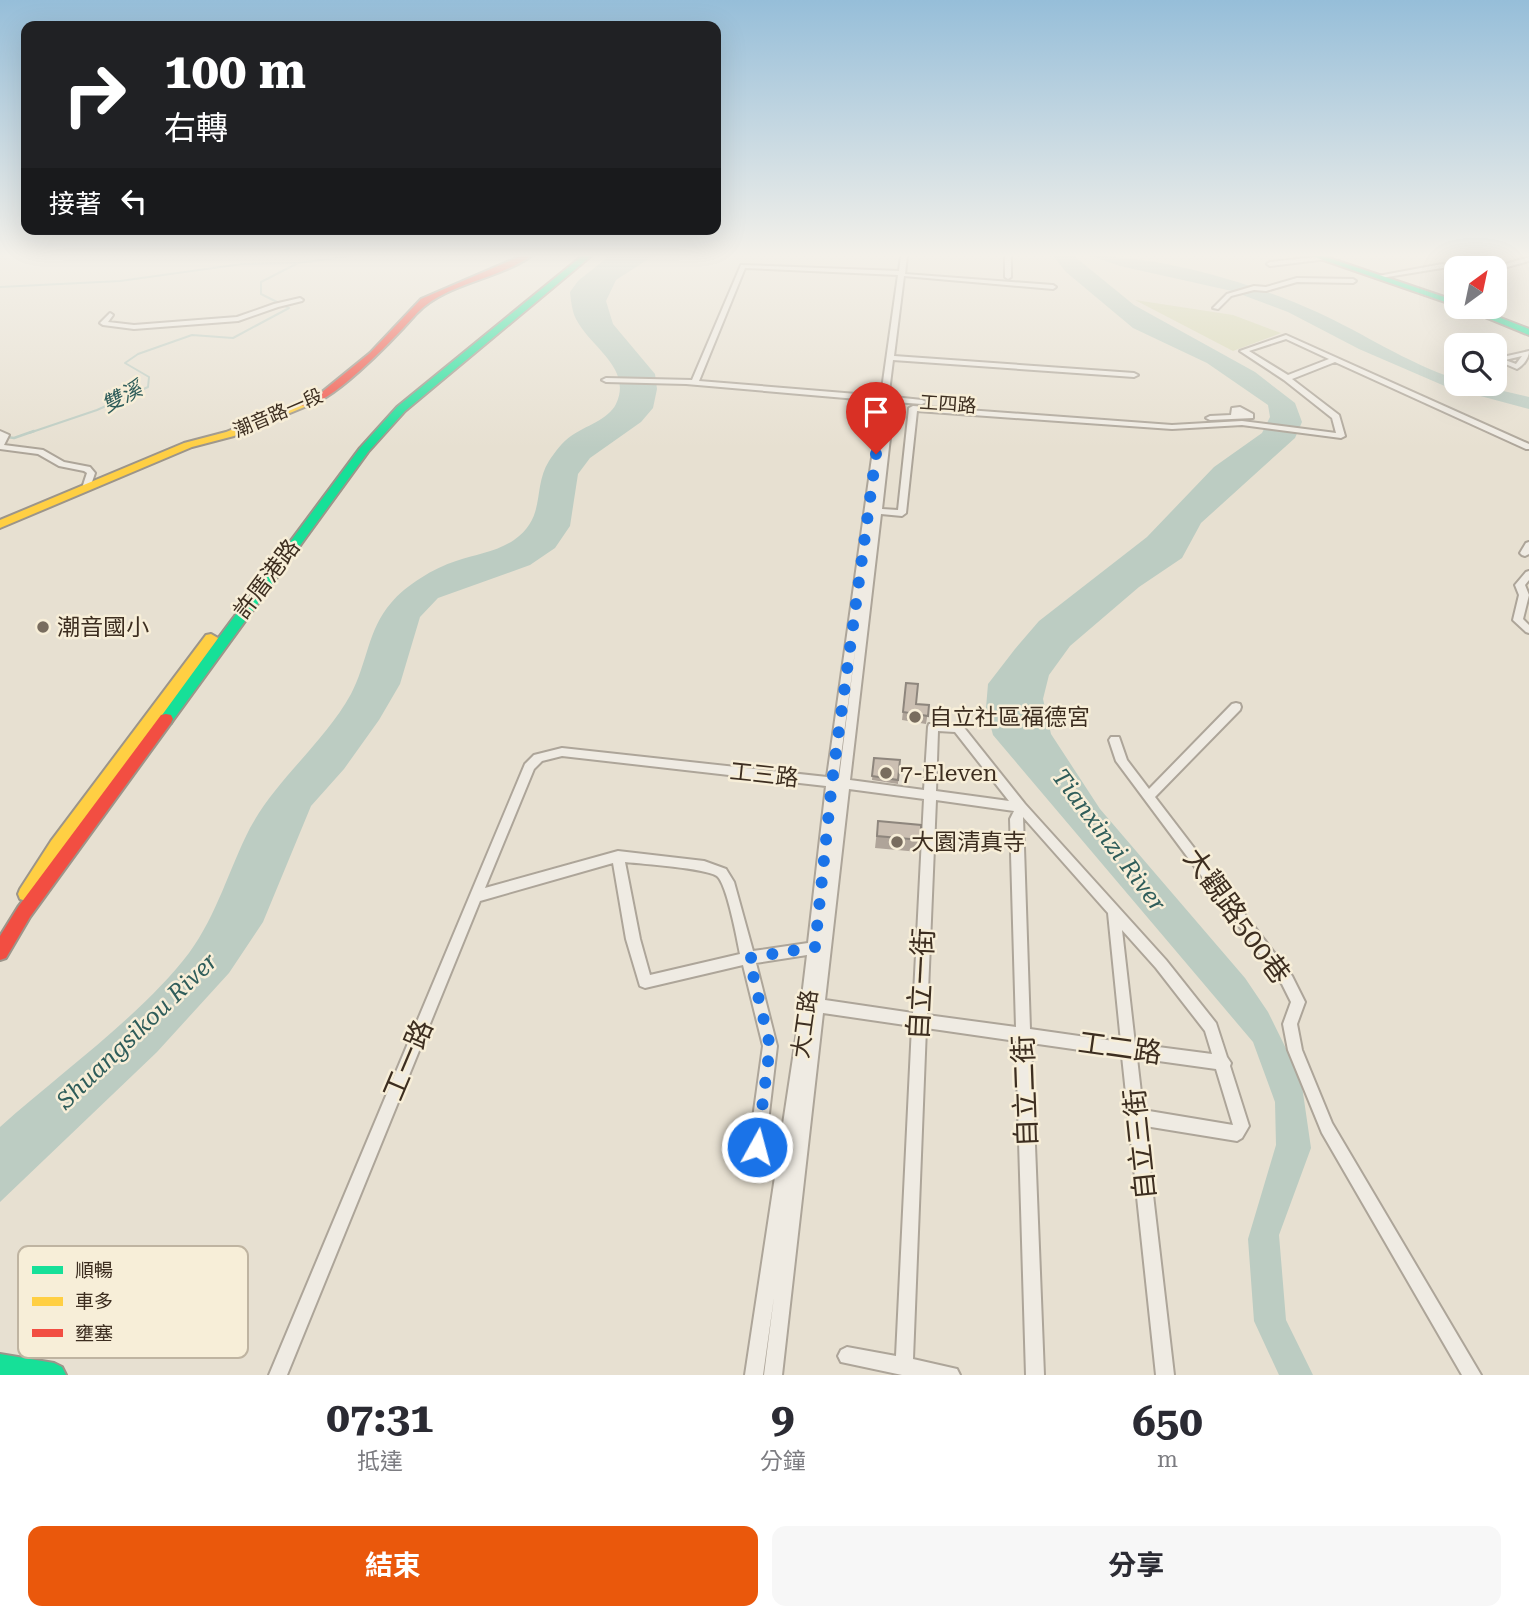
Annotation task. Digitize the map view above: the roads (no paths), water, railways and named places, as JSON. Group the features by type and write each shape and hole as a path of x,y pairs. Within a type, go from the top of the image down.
{"street":[{"path":"105,320 103,323 156,327 226,320"},
{"name":"潮音路一段","path":"0,524 188,445 230,434 325,394 373,355 406,320"},
{"name":"許厝港路","path":"408,399 502,320"},
{"name":"許厝港路","path":"2,942 57,846 254,588 345,462 376,425 507,320"},
{"path":"695,383 721,320"},
{"name":"大工路","path":"773,1375 837,783 897,320"},
{"path":"1499,320 1529,332"},
{"path":"879,511 902,513 913,408 1172,427 1242,423 1341,436 1336,417 1287,378 1242,351 1286,337 1529,447"},
{"path":"893,358 1134,375"},
{"path":"1287,378 1336,359"},
{"name":"工四路","path":"609,380 695,383 1171,420 1235,415"},
{"name":"大工路","path":"837,783 881,497 887,400"},
{"path":"3,436 2,447 34,450 62,464 87,468 91,473 86,488"},
{"path":"881,497 904,499"},
{"path":"1529,575 1520,585 1524,595 1518,620 1529,630"},
{"path":"1148,797 1236,707"},
{"name":"自立一街","path":"904,1367 933,727 958,728 1021,807"},
{"name":"大觀路500巷","path":"1115,740 1122,761 1287,980 1298,1002 1290,1024 1295,1050 1327,1128 1472,1375"},
{"name":"工三路","path":"548,754 562,752 1021,807"},
{"name":"工一路","path":"278,1375 529,767 538,758 548,754"},
{"path":"1021,807 1161,964 1212,1028 1241,1126 1237,1133 1137,1117"},
{"name":"自立二街","path":"1021,807 1016,819 1035,1375"},
{"path":"618,856 633,939 645,982 749,958 820,947"},
{"path":"477,896 618,856 704,866 722,873 730,886 770,1046 757,1147"},
{"name":"自立三街","path":"1114,914 1165,1375"},
{"name":"大工路","path":"754,1375 813,1006"},
{"name":"工二路","path":"813,1006 1224,1063"},
{"path":"847,1356 951,1375"},
{"path":"0,1366 54,1375"}],"water":[{"name":"Shuangsikou River","path":"577,320 612,320 655,374 657,389 653,408 641,422 590,458 578,474 570,526 555,548 530,565 438,598 420,617 400,684 379,720 344,769 311,806 263,922 229,973 157,1052 0,1202 0,1127 148,999 189,953 207,923 242,844 261,810 328,729 351,694 372,635 383,613 404,590 430,573 514,540 531,522 544,471 554,454 568,438 602,419 616,404 620,391 615,369"},
{"name":"Tianxinzi River","path":"1124,320 1161,320 1255,372 1295,403 1302,422 1295,438 1201,523 1182,558 1139,587 1070,646 1049,675 1043,699 1051,734 1100,809 1245,978 1268,1012 1301,1079 1311,1148 1279,1235 1286,1320 1313,1375 1279,1375 1254,1321 1248,1239 1276,1145 1275,1102 1253,1042 993,735 986,708 988,684 1039,621 1147,537 1214,467 1262,433 1270,417 1268,405 1207,363 1133,328"},
{"path":"1304,320 1333,320 1444,375 1444,386 1359,349"},
{"path":"1507,392 1529,397 1529,409 1481,396 1507,396"}],"waterway":[{"name":"雙溪","path":"29,433 97,410 148,387 149,377 125,363 138,354 192,335 233,338 266,320"},
{"name":"雙溪","path":"0,436 14,438 34,431"}],"place":[{"name":"潮音國小","path":"43,627"},
{"name":"自立社區福德宮","path":"915,717"},
{"name":"7-Eleven","path":"886,773"},
{"name":"大園清真寺","path":"897,842"}]}
